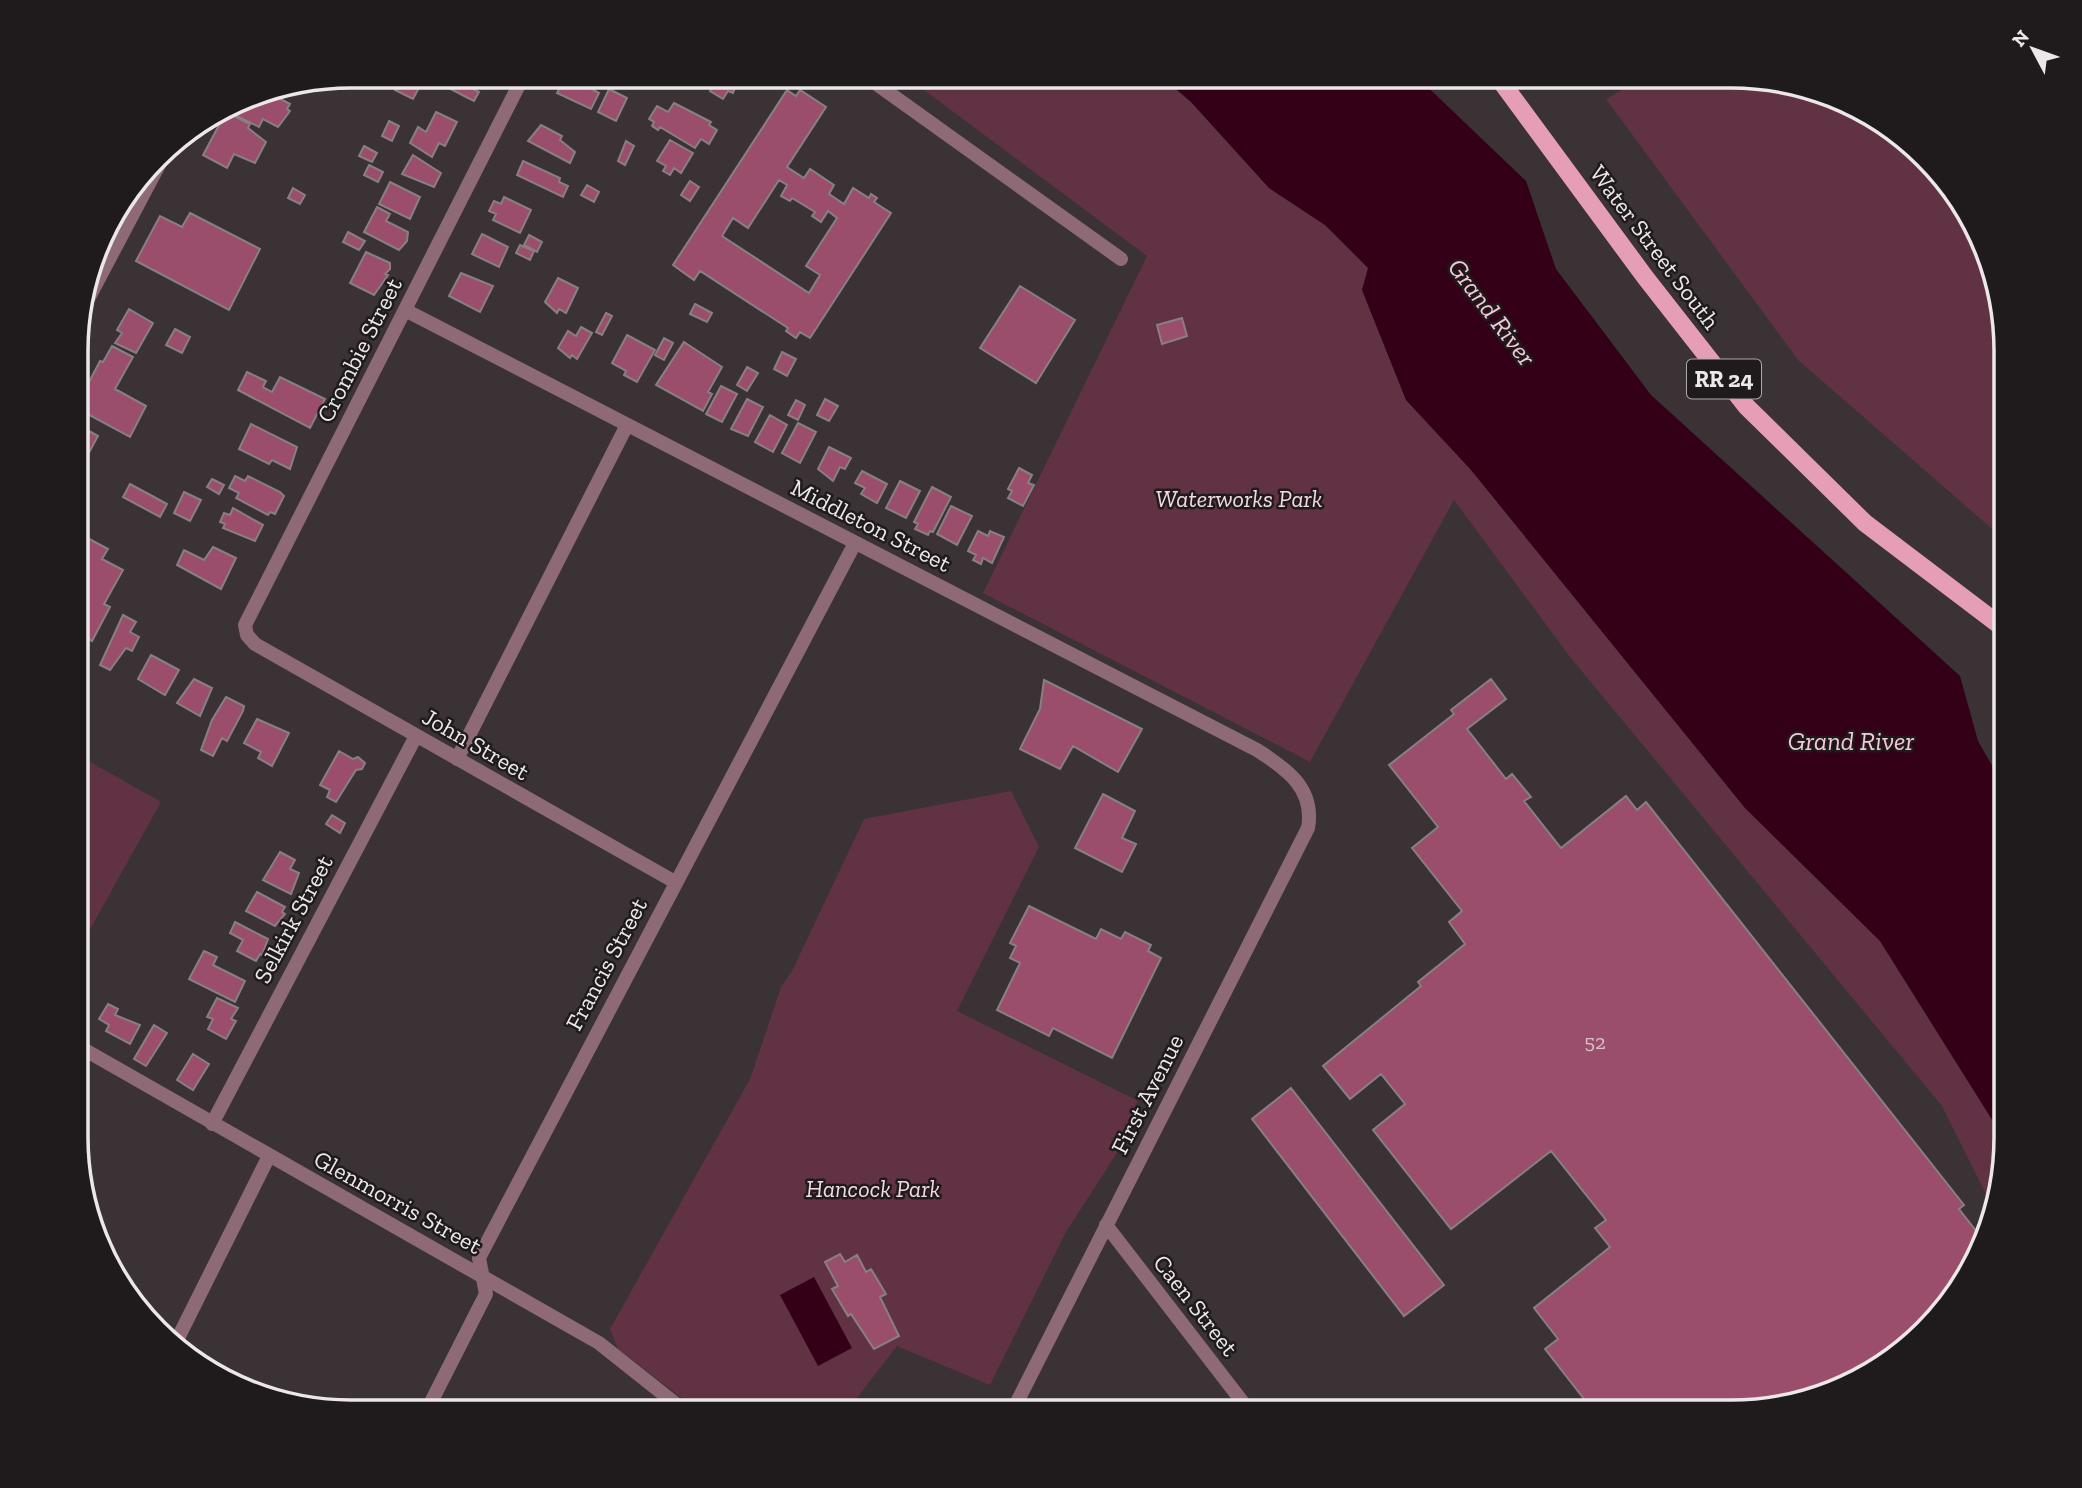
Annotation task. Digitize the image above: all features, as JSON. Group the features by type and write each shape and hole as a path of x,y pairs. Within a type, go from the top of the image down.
{"main road":[{"name":"Water Street South","path":"1506,88 1645,277 1746,406 1866,523 1994,621"}],"street":[{"name":"Crombie Street","path":"255,644 247,635 245,625 517,88"},
{"path":"882,88 1121,259"},
{"path":"99,272 125,215"},
{"name":"Middleton Street","path":"405,310 1257,750 1291,774 1305,794"},
{"path":"457,759 627,425"},
{"name":"Francis Street","path":"432,1401 486,1294 482,1276 482,1252 855,542"},
{"name":"John Street","path":"255,644 675,882"},
{"name":"Selkirk Street","path":"212,1124 416,736"},
{"name":"First Avenue","path":"1018,1401 1308,828 1310,814 1305,794"},
{"name":"Glenmorris Street","path":"88,1052 599,1343 672,1401"},
{"path":"179,1336 269,1156"},
{"name":"Caen Street","path":"1106,1226 1242,1401"}],"green space":[{"name":"Waterworks Park","path":"921,88 1174,88 1191,102 1269,188 1325,225 1369,268 1362,290 1406,400 1471,469 1745,808 1880,941 1994,1123 1994,1155 1988,1197 1942,1106 1570,657 1454,500 1310,762 983,593 1147,256"},
{"path":"1626,88 1749,88 1800,96 1832,107 1863,123 1918,164 1959,219 1975,250 1986,282 1994,333 1994,531 1798,360 1606,99"},
{"path":"88,761 161,802 88,933"},
{"name":"Hancock Park","path":"1011,791 1039,847 957,1011 1138,1101 1133,1110 1142,1114 1066,1232 990,1385 897,1346 854,1401 686,1401 618,1349 610,1329 750,1079 781,987 792,971 864,819"}],"water":[{"name":"Grand River","path":"1175,88 1429,88 1526,181 1556,269 1651,395 1960,676 1978,741 1994,769 1994,1123 1880,941 1745,808 1471,470 1406,400 1362,290 1368,268 1325,225 1269,188 1191,102"},
{"path":"814,1277 852,1348 818,1366 780,1295"}],"building":[{"path":"396,88 419,88 413,99 395,90"},
{"path":"449,88 474,88 479,92 474,101"},
{"path":"560,88 590,88 599,93 591,109 557,93"},
{"path":"711,88 735,88 733,93 728,91 723,99 710,91"},
{"path":"609,89 627,98 616,121 598,112"},
{"path":"787,90 796,96 800,90 826,107 787,167 804,178 810,169 834,185 829,194 844,204 853,188 869,198 871,194 877,198 874,202 891,213 810,338 800,332 796,338 786,331 788,328 700,271 694,280 673,265","holes":["779,180 787,185 781,196 790,201 792,198 815,212 812,216 821,222 828,211 837,218 806,266 820,275 809,293 722,236 733,218 748,228"]},
{"path":"277,97 290,104 287,109 290,111 278,127 263,119 259,127 235,115"},
{"path":"674,103 711,122 709,125 717,130 709,144 701,139 695,148 660,127 658,130 652,126 654,122 649,119 657,106 668,112"},
{"path":"436,112 457,122 445,146 439,143 432,157 410,143 418,127 426,132"},
{"path":"233,116 250,124 248,128 266,142 255,163 234,154 227,168 203,155 221,122"},
{"path":"389,121 399,126 392,141 382,136"},
{"path":"541,125 562,136 560,140 575,152 570,163 528,141"},
{"path":"670,140 693,153 681,173 674,168 670,175 663,171 666,166 657,161"},
{"path":"626,141 634,146 625,165 618,161"},
{"path":"364,146 377,153 372,162 359,156"},
{"path":"413,155 441,173 434,187 402,174"},
{"path":"523,161 560,178 559,182 568,186 563,197 517,175"},
{"path":"369,165 383,172 378,182 364,175"},
{"path":"690,181 699,187 690,201 681,195"},
{"path":"390,182 420,197 410,219 379,204"},
{"path":"587,185 599,192 594,202 581,195"},
{"path":"293,188 305,195 300,204 288,198"},
{"path":"504,197 531,210 520,233 493,220 496,214 489,211 494,201 501,204"},
{"path":"377,207 390,214 386,221 408,232 407,241 399,250 364,232"},
{"path":"190,213 260,249 229,310 136,261 160,216 182,227"},
{"path":"348,232 365,241 359,250 343,242"},
{"path":"482,234 508,247 499,267 472,254"},
{"path":"529,235 542,242 537,252 524,245"},
{"path":"520,245 534,251 530,260 516,253"},
{"path":"366,252 390,263 390,269 385,274 388,275 374,295 350,283"},
{"path":"461,273 493,286 480,312 449,296"},
{"path":"558,278 578,288 566,313 559,309 557,313 545,302"},
{"path":"1020,286 1075,320 1036,383 980,348"},
{"path":"695,304 712,313 707,322 690,314"},
{"path":"129,309 153,323 136,353 115,343 122,333 117,330"},
{"path":"606,313 612,316 602,335 596,332"},
{"path":"1182,318 1187,336 1162,344 1157,325"},
{"path":"581,327 592,333 577,359 572,355 570,358 558,348 568,331 576,336"},
{"path":"175,329 190,337 182,353 166,345"},
{"path":"627,335 655,350 637,382 624,375 626,371 612,363"},
{"path":"664,338 673,343 664,360 655,355"},
{"path":"684,342 722,367 708,392 712,394 703,411 656,385"},
{"path":"112,346 133,357 115,389 146,406 130,437 88,414 88,384 100,361 103,362"},
{"path":"782,352 796,359 787,376 774,369"},
{"path":"747,367 758,373 747,391 737,385"},
{"path":"247,372 266,381 263,387 272,392 280,377 325,399 310,428 238,390"},
{"path":"721,386 737,394 722,422 706,414"},
{"path":"747,399 763,407 748,436 731,429"},
{"path":"825,399 838,406 829,421 817,415"},
{"path":"796,400 805,405 798,420 788,415"},
{"path":"770,415 787,425 773,452 755,442"},
{"path":"798,423 816,432 800,463 782,453"},
{"path":"251,424 297,447 290,469 272,460 269,464 239,449"},
{"path":"88,430 98,436 88,454"},
{"path":"829,447 851,458 845,469 840,467 833,481 818,469"},
{"path":"1019,468 1032,475 1028,483 1034,485 1023,506 1008,498 1012,491 1008,489"},
{"path":"862,471 887,484 877,503 861,494 865,488 855,483"},
{"path":"235,476 245,481 248,476 280,492 284,496 275,514 270,512 268,515 236,498 239,493 229,488"},
{"path":"212,479 224,485 219,494 207,487"},
{"path":"900,481 920,491 906,518 886,508"},
{"path":"130,484 167,504 160,517 123,497"},
{"path":"932,487 951,497 933,532 930,531 928,535 915,529 918,524 914,522"},
{"path":"184,492 201,500 190,521 174,513"},
{"path":"951,506 972,516 957,545 937,534"},
{"path":"233,508 263,525 255,541 223,528 225,524 220,522 224,513 230,515"},
{"path":"978,531 988,536 990,531 1004,537 992,563 983,558 981,564 973,560 976,555 968,551"},
{"path":"88,538 108,549 102,559 123,570 104,604 110,607 92,641 88,639"},
{"path":"213,547 236,558 221,589 177,565 184,550 204,560"},
{"path":"123,615 136,622 130,632 139,637 132,651 126,648 110,670 100,665"},
{"path":"151,655 179,670 165,695 138,679"},
{"path":"194,679 212,688 200,716 177,703"},
{"path":"1491,679 1506,699 1467,729 1506,779 1512,774 1531,797 1524,801 1561,848 1626,796 1637,810 1646,802 1964,1205 1959,1209 1977,1232 1959,1269 1918,1324 1878,1356 1816,1387 1766,1398 1732,1401 1586,1401 1545,1349 1558,1339 1534,1308 1610,1247 1595,1228 1606,1220 1551,1151 1451,1229 1373,1130 1405,1104 1381,1074 1350,1099 1323,1066 1421,986 1418,982 1465,944 1449,922 1462,911 1412,848 1438,827 1389,765 1454,714 1451,710"},
{"path":"1044,680 1142,729 1118,772 1073,746 1060,769 1020,749 1040,709"},
{"path":"226,697 244,706 243,711 227,741 222,738 213,756 201,750 212,720"},
{"path":"257,719 289,733 272,766 258,758 261,752 244,743"},
{"path":"339,751 353,759 358,757 365,763 362,769 356,770 336,802 327,797 330,790 320,785"},
{"path":"1103,794 1135,811 1122,838 1136,844 1122,872 1075,848"},
{"path":"332,815 345,823 340,833 326,824"},
{"path":"280,852 295,860 290,869 299,873 291,894 263,880"},
{"path":"257,892 285,907 282,912 285,914 275,926 246,911"},
{"path":"1029,906 1096,939 1101,929 1121,939 1125,932 1151,945 1148,951 1161,958 1112,1058 1053,1028 1049,1036 997,1010 1020,963 1010,958 1016,946 1010,943"},
{"path":"235,922 268,939 262,955 260,954 256,961 237,951 243,940 230,933"},
{"path":"204,951 217,957 213,965 245,981 235,1002 189,979"},
{"path":"217,998 238,1008 231,1019 236,1021 226,1039 208,1029 213,1019 207,1017"},
{"path":"108,1004 118,1009 115,1015 140,1025 130,1044 106,1031 109,1025 99,1019"},
{"path":"154,1025 167,1033 146,1066 134,1059"},
{"path":"193,1054 209,1064 193,1090 177,1080"},
{"path":"1291,1088 1444,1285 1404,1316 1252,1119"},
{"path":"840,1254 845,1262 857,1255 866,1272 871,1269 886,1294 880,1297 899,1336 874,1349 851,1314 848,1316 832,1289 838,1286 825,1262"}]}
